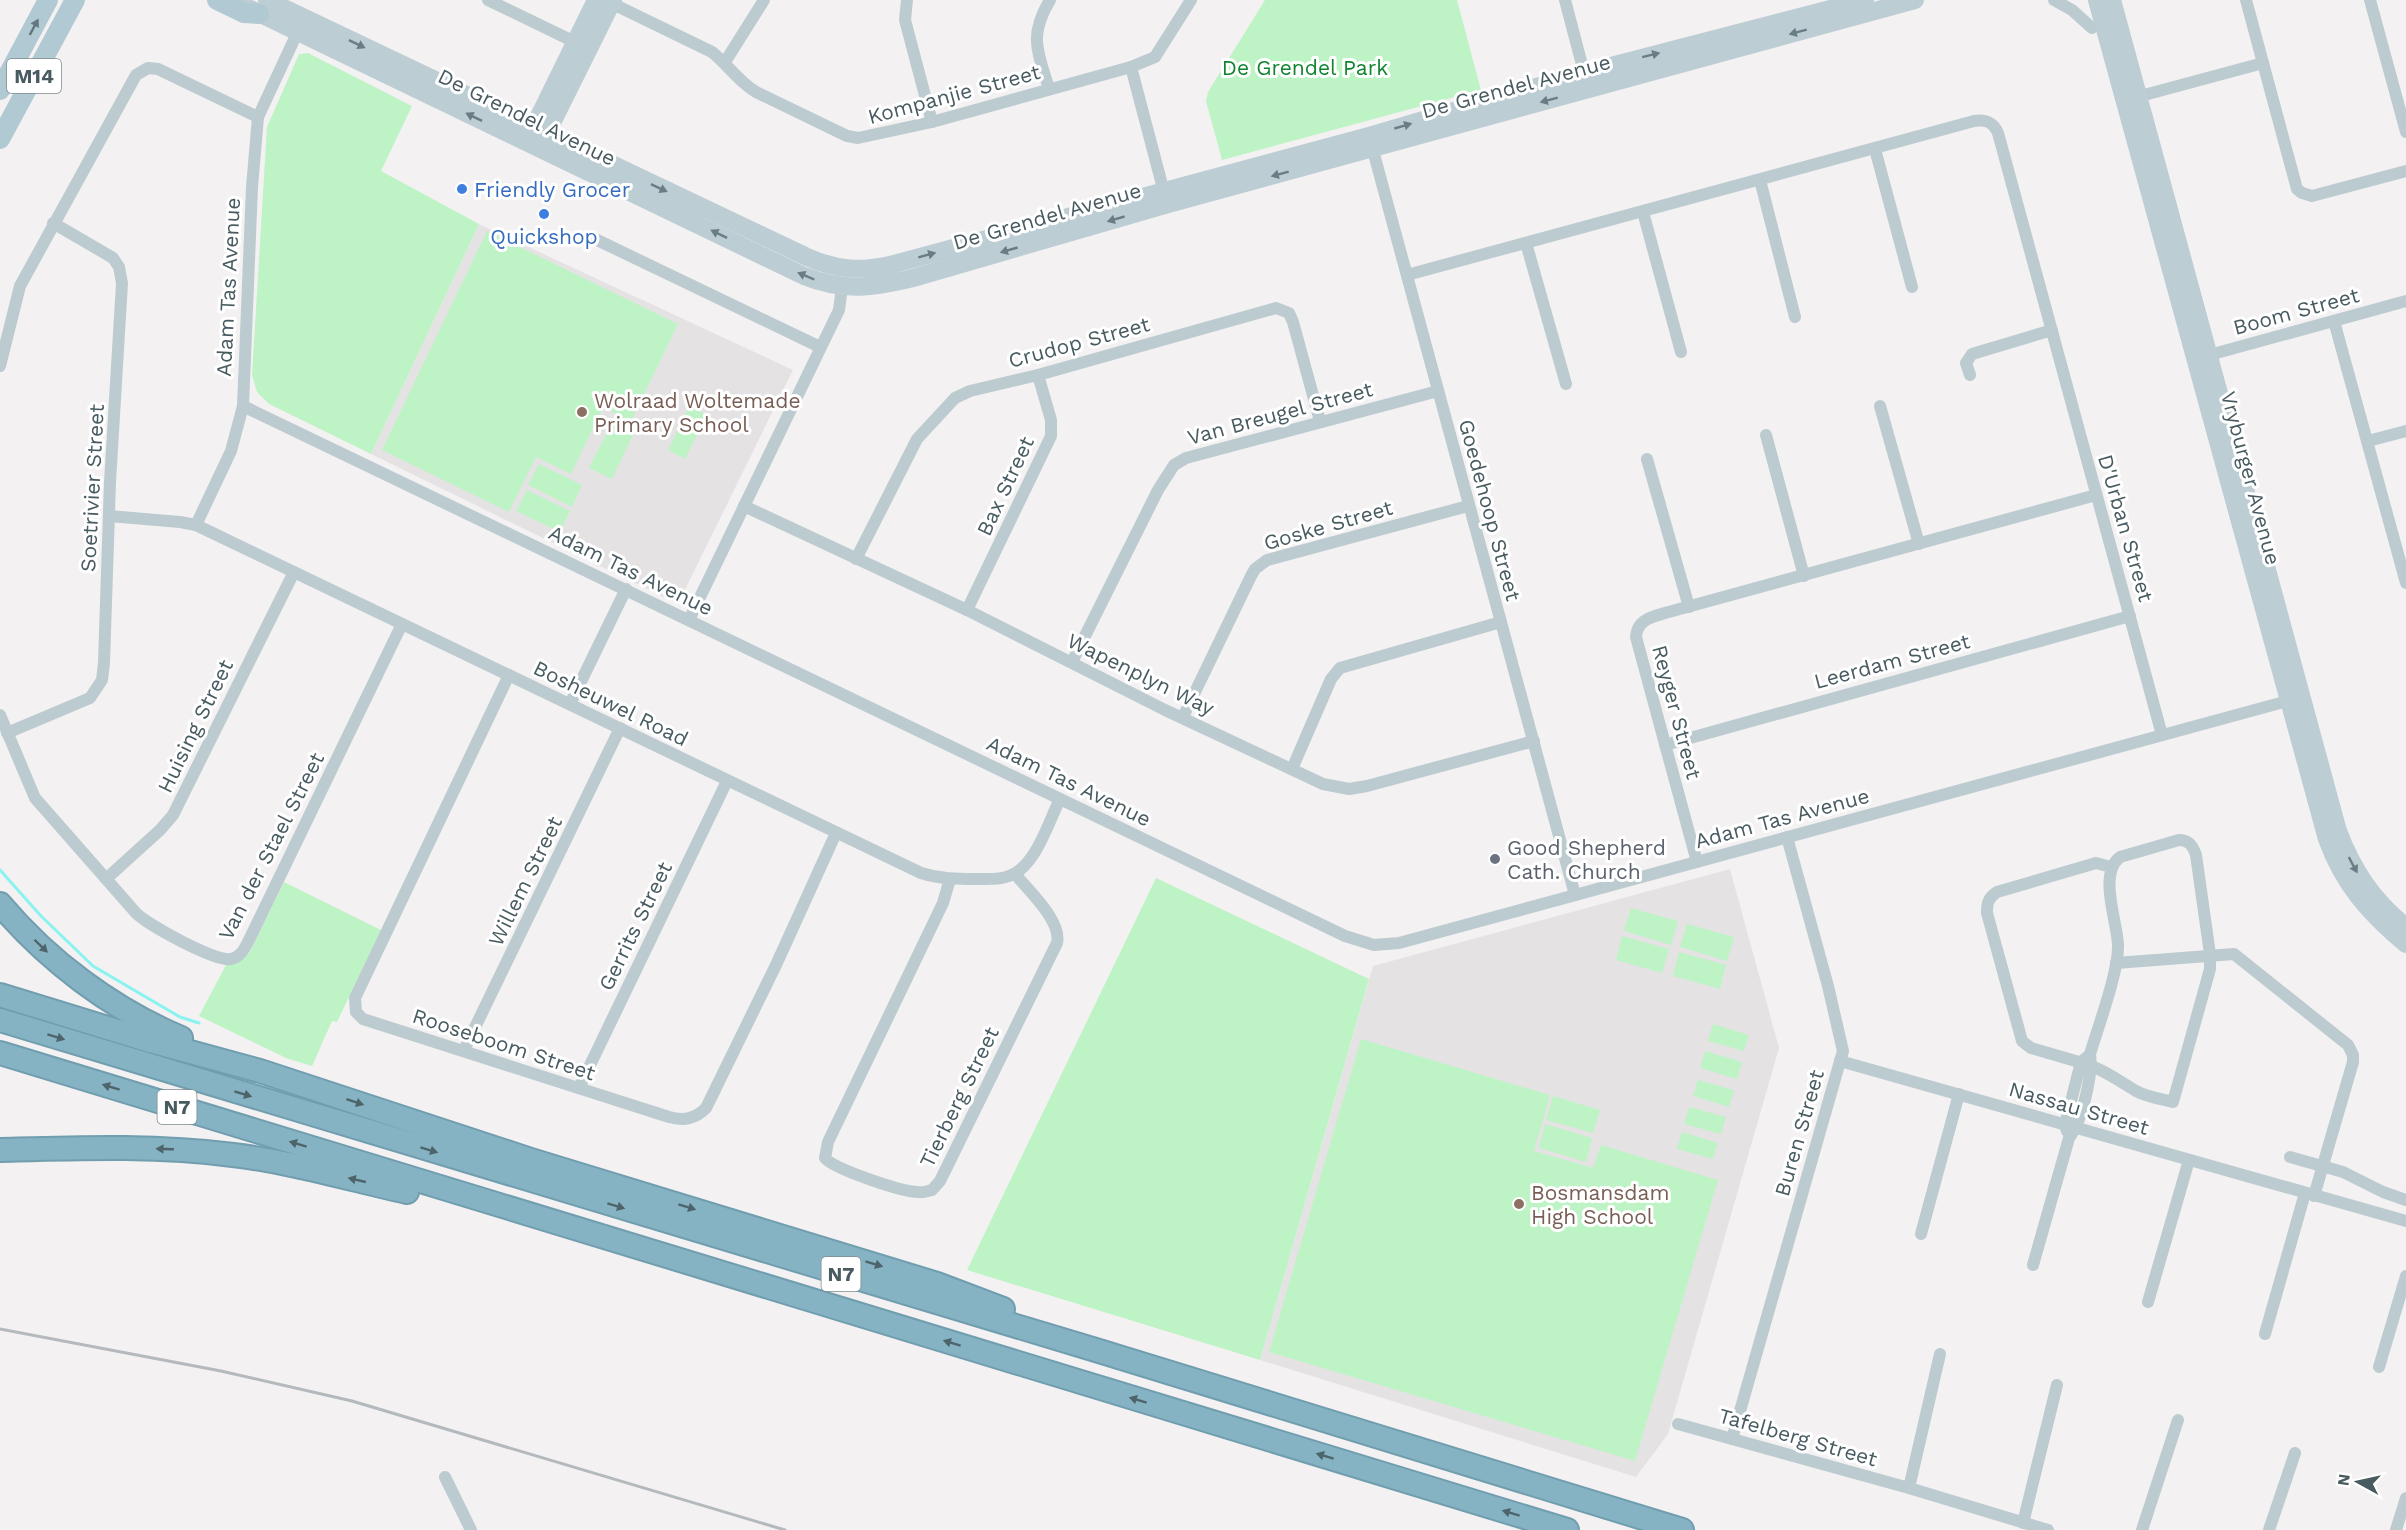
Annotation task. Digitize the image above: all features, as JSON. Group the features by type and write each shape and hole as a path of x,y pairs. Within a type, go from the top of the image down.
{"highway":[{"path":"0,904 50,955 74,975 118,1005 166,1032 260,1071"},
{"path":"0,995 150,1041 260,1071 531,1160 937,1284 1066,1332 1099,1351"},
{"name":"N7","path":"0,1020 1099,1351 1682,1530"},
{"name":"N7","path":"0,1053 1568,1530"},
{"path":"0,1150 121,1148 236,1155 287,1164 578,1229"}],"main road":[{"name":"M14","path":"0,90 48,0"},
{"path":"217,0 244,13 263,7"},
{"name":"M14","path":"0,139 74,4"}],"street":[{"name":"De Grendel Avenue","path":"231,0 263,7 536,138 804,276 842,287 879,286 914,278 1166,198"},
{"path":"488,0 581,45"},
{"path":"725,62 764,0"},
{"path":"907,0 905,20 932,122"},
{"path":"1049,89 1036,35 1038,21 1050,0"},
{"name":"Kompanjie Street","path":"606,1 712,52 725,62 751,90 852,137 865,138 932,122 1131,67 1155,57 1191,0"},
{"path":"1565,0 1586,81"},
{"name":"De Grendel Avenue","path":"536,138 826,264 849,269 870,269 1166,198 1371,142 1864,0"},
{"name":"De Grendel Avenue","path":"1586,81 1915,0"},
{"path":"2054,0 2072,10 2092,28"},
{"name":"Vryburger Avenue","path":"2097,0 2132,99"},
{"name":"Vryburger Avenue","path":"2112,0 2132,99 2294,699 2334,859 2356,897 2373,916 2406,944"},
{"path":"2246,0 2294,184 2301,193 2312,196 2406,171"},
{"path":"2370,0 2406,132"},
{"path":"536,138 581,45 606,1"},
{"name":"Adam Tas Avenue","path":"301,25 258,117 252,187 243,406 1060,800 1364,943 1382,945 1399,943 2294,699"},
{"path":"2132,99 2263,63"},
{"path":"1131,67 1166,198"},
{"path":"0,366 20,286 136,75 142,70 153,68 163,71 258,117"},
{"name":"D'Urban Street","path":"1407,275 1974,121 1985,120 1993,125 1998,133 2162,735"},
{"name":"Goedehoop Street","path":"1371,142 1575,895"},
{"path":"1875,149 1912,287"},
{"path":"1760,180 1795,317"},
{"path":"1643,212 1681,352"},
{"name":"Soetrivier Street","path":"7,733 90,698 102,680 122,283 119,267 105,252 53,223"},
{"path":"595,239 820,347"},
{"path":"1526,243 1566,384"},
{"path":"826,264 836,273 842,287"},
{"path":"689,620 839,309 842,287 850,277 870,269"},
{"name":"Boom Street","path":"2202,357 2406,301"},
{"name":"Crudop Street","path":"856,559 923,430 955,398 970,391 1038,375 1276,308 1288,314 1293,322 1320,421"},
{"path":"2334,321 2406,583"},
{"path":"1970,375 1966,363 1972,354 2052,330"},
{"name":"Bax Street","path":"967,610 1051,436 1052,420 1038,375"},
{"name":"Van Breugel Street","path":"1072,662 1158,490 1174,465 1186,458 1438,391"},
{"path":"196,525 231,451 243,406"},
{"path":"1880,406 1920,544"},
{"path":"2368,441 2406,431"},
{"path":"1766,435 1804,576"},
{"path":"1647,459 1689,607"},
{"name":"Reyger Street","path":"1697,861 1636,637 1636,630 1640,624 1648,618 2096,495"},
{"name":"Wapenplyn Way","path":"744,506 967,610 1323,784 1349,789 1367,786 1534,741"},
{"name":"Goske Street","path":"1183,717 1251,576 1260,564 1267,560 1468,506"},
{"name":"Bosheuwel Road","path":"109,516 196,525 921,873 950,879 999,879 1016,874"},
{"name":"Huising Street","path":"106,879 160,830 173,815 294,572"},
{"path":"570,704 626,589"},
{"name":"Leerdam Street","path":"1665,745 2130,616"},
{"path":"1292,770 1331,680 1340,668 1501,622"},
{"name":"Van der Stael Street","path":"0,715 35,798 148,924 218,958 232,959 239,956 249,940 402,624"},
{"name":"Rooseboom Street","path":"509,675 354,1001 358,1015 366,1020 679,1120 694,1117 706,1108 776,965 836,833"},
{"name":"Vryburger Avenue","path":"2294,699 2347,854 2363,883 2375,898 2406,927"},
{"name":"Willem Street","path":"464,1050 620,728"},
{"name":"Gerrits Street","path":"579,1088 727,781"},
{"path":"1016,874 1029,862 1060,800"},
{"name":"Buren Street","path":"1732,1439 1840,1061 1842,1041 1787,837"},
{"path":"2070,1130 2088,1061 2116,963 2118,944 2109,880 2111,867 2120,857 2179,840 2188,842 2196,855 2210,954 2210,969 2173,1102 2138,1092 2088,1061 2031,1048 2022,1041 1987,914 1988,903 1990,897 1997,892 2072,870 2096,863 2111,867"},
{"name":"Tierberg Street","path":"950,879 943,903 825,1152 825,1158 835,1166 917,1193 932,1190 940,1180 1057,943 1055,924 1016,874"},
{"path":"2116,963 2226,953 2239,956 2352,1050 2352,1062 2323,1166 2309,1195 2265,1335"},
{"name":"Nassau Street","path":"1840,1061 1959,1094 2070,1130 2189,1160 2406,1221"},
{"path":"1921,1234 1959,1094"},
{"name":"Nassau Street","path":"2033,1265 2070,1130"},
{"path":"2290,1158 2343,1172 2383,1192 2406,1200"},
{"path":"2148,1302 2189,1160"},
{"path":"2379,1367 2406,1276"},
{"path":"1909,1488 1940,1354"},
{"path":"2023,1523 2057,1385"},
{"path":"2142,1530 2178,1420"},
{"name":"Tafelberg Street","path":"1677,1424 1909,1488 2048,1530"},
{"path":"2269,1530 2295,1453"},
{"path":"445,1477 471,1530"},
{"path":"2396,1530 2406,1498"}],"shaded area":[{"name":"Wolraad Woltemade Primary School","path":"479,224 793,370 678,604 371,454"},
{"name":"Bosmansdam High School","path":"1730,869 1779,1048 1668,1434 1636,1477 1260,1360 1373,966"}],"green space":[{"name":"De Grendel Park","path":"1265,0 1457,0 1481,90 1222,160 1206,101 1208,92"},
{"path":"308,53 412,106 381,171 479,224 371,454 269,404 257,392 252,375 267,127 299,54"},
{"path":"487,231 678,324 631,421 603,407 571,474 536,457 509,512 382,450"},
{"path":"689,406 707,415 685,459 668,450"},
{"path":"611,424 633,435 612,479 589,468"},
{"path":"539,464 582,485 572,507 528,485"},
{"path":"527,490 570,511 560,532 516,511"},
{"path":"1156,878 1369,979 1260,1360 967,1270"},
{"path":"284,882 381,930 337,1022 332,1021 312,1066 286,1058 199,1016 226,965 239,962 249,954"},
{"path":"1631,908 1678,921 1671,945 1624,931"},
{"path":"1687,924 1734,937 1727,961 1680,947"},
{"path":"1622,936 1669,949 1662,973 1616,960"},
{"path":"1679,952 1726,965 1720,989 1673,976"},
{"path":"1713,1024 1749,1035 1744,1051 1708,1041"},
{"path":"1361,1039 1550,1095 1534,1151 1593,1168 1601,1145 1718,1180 1635,1461 1269,1352"},
{"path":"1705,1051 1742,1062 1737,1079 1700,1068"},
{"path":"1698,1080 1734,1090 1729,1107 1693,1096"},
{"path":"1553,1096 1600,1110 1593,1133 1546,1120"},
{"path":"1689,1107 1726,1117 1721,1134 1684,1124"},
{"path":"1545,1124 1592,1138 1586,1162 1539,1148"},
{"path":"1682,1132 1718,1143 1713,1159 1677,1149"}],"waterway":[{"path":"0,870 41,916 93,966 180,1017 199,1023"}],"railway":[{"path":"0,1329 221,1371 352,1401 785,1530"}],"place":[{"name":"Friendly Grocer","path":"462,189"},
{"name":"Quickshop","path":"544,214"},
{"name":"Wolraad Woltemade Primary School","path":"582,412"},
{"name":"Good Shepherd Cath. Church","path":"1495,859"},
{"name":"Bosmansdam High School","path":"1519,1204"}]}
